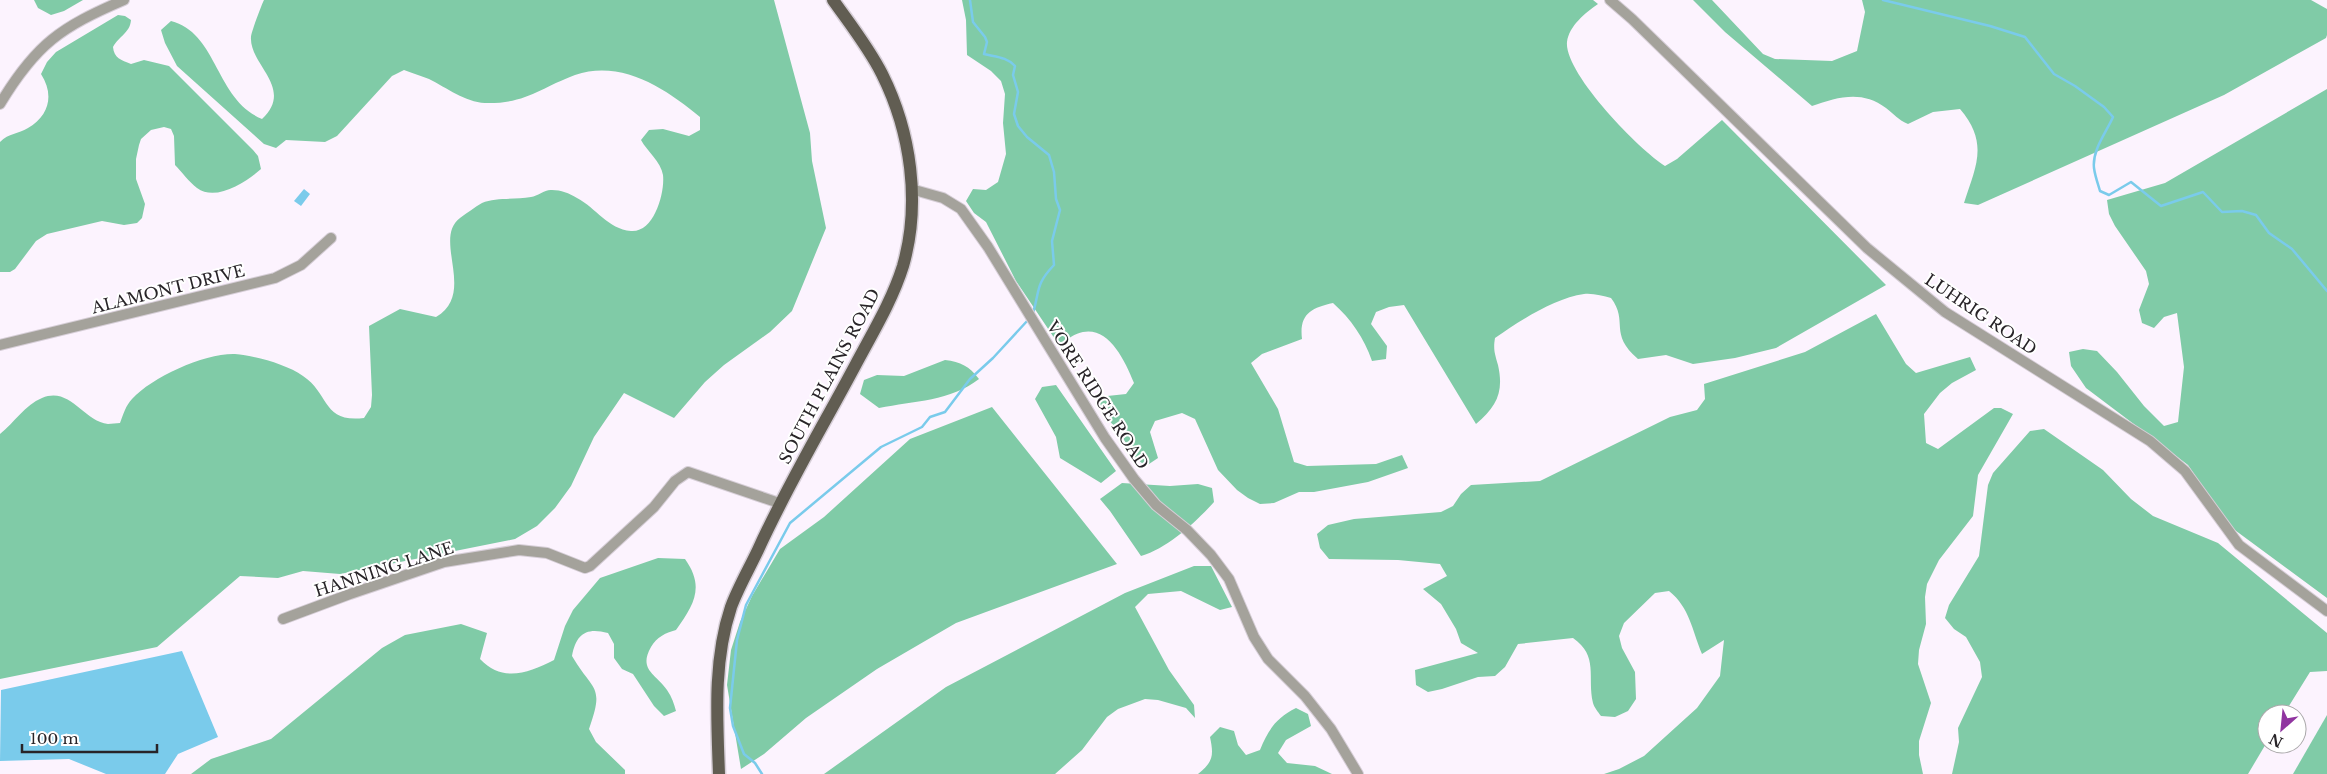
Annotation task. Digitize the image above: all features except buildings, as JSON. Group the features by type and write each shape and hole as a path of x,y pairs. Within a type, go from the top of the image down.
{"main road":[{"name":"SOUTH PLAINS ROAD","path":"719,774 718,687 721,643 732,606 779,503 887,306 903,266 910,230 911,189 908,149 897,110 882,74 833,0"}],"street":[{"path":"0,104 23,68 54,36 81,19 124,0"},
{"name":"LUHRIG ROAD","path":"1610,0 1632,19 1867,248 1945,312 2150,441 2185,471 2239,545 2327,611"},
{"name":"VORE RIDGE ROAD","path":"911,189 943,198 961,209 988,246 1105,438 1134,479 1156,505 1187,530 1212,555 1229,579 1254,637 1268,659 1310,703 1330,729 1358,774"},
{"name":"ALAMONT DRIVE","path":"0,345 275,278 301,265 331,238"},
{"name":"HANNING LANE","path":"283,619 444,562 519,550 547,553 585,568 590,566 654,507 675,481 688,472 779,503"}],"green space":[{"path":"34,0 83,0 64,11 51,15 38,8"},
{"path":"264,0 774,0 810,133 812,161 826,228 792,311 770,332 724,365 705,382 674,418 624,393 594,437 571,486 555,508 537,526 515,539 340,574 303,571 278,578 240,576 157,647 0,679 0,434 30,405 42,398 61,397 69,400 99,422 108,424 120,423 130,401 165,375 194,362 235,354 270,361 288,368 312,383 333,412 350,418 364,418 371,407 372,395 369,326 400,309 436,317 448,307 453,294 454,281 450,239 453,227 460,218 488,201 531,197 549,190 555,190 565,192 584,202 616,226 631,231 639,230 652,219 660,201 663,183 660,166 641,140 649,130 663,129 689,136 700,130 700,117 687,106 658,87 626,74 610,71 592,71 575,75 522,98 499,103 485,103 470,100 429,79 404,70 392,76 337,136 325,142 286,140 276,148 264,144 177,66 165,43 161,30 171,21 186,28 208,52 235,97 247,110 262,119 271,108 274,97 268,77 252,47 251,37"},
{"path":"962,0 1593,0 1598,4 1578,20 1568,36 1569,56 1590,91 1605,110 1638,144 1665,166 1677,159 1722,120 1886,285 1776,348 1735,358 1693,364 1666,355 1638,359 1624,342 1621,335 1619,314 1611,298 1584,294 1561,300 1526,318 1495,338 1494,346 1500,375 1499,391 1494,405 1476,424 1404,305 1389,307 1376,312 1371,324 1387,346 1386,359 1372,361 1361,337 1340,309 1333,303 1318,307 1308,314 1302,324 1302,339 1262,354 1251,363 1278,409 1294,462 1307,466 1376,464 1402,455 1408,468 1368,482 1314,492 1299,492 1274,503 1260,504 1237,490 1218,470 1195,419 1182,413 1155,421 1150,432 1158,458 1146,466 1134,457 1120,433 1101,411 1098,397 1126,394 1134,383 1116,349 1099,334 1089,332 1078,334 1065,341 1065,354 1016,281 986,222 974,213 966,201 973,189 986,190 998,182 1006,154 1003,123 1005,94 1001,81 991,71 967,55 966,20"},
{"path":"1693,0 1712,0 1763,54 1775,59 1832,61 1857,51 1865,12 1862,0 2311,0 2327,9 2327,35 2326,38 2224,95 1978,205 1964,203 1976,166 1977,144 1975,133 1960,109 1933,112 1908,124 1877,102 1859,97 1841,98 1812,106 1725,32"},
{"path":"118,15 125,16 131,20 129,28 113,47 116,56 131,64 144,60 169,66 253,150 258,156 261,169 230,189 222,192 205,192 194,186 175,165 174,136 171,129 164,127 151,130 141,139 136,159 136,179 145,204 142,218 137,223 124,225 102,221 47,234 36,241 15,269 10,272 0,272 0,142 28,128 41,117 48,104 48,89 41,74 47,62 56,52"},
{"path":"2327,89 2327,598 2228,525 2188,465 2086,388 2071,366 2069,352 2083,349 2097,351 2117,372 2144,406 2164,426 2178,422 2184,367 2177,313 2164,317 2154,328 2142,323 2139,310 2149,284 2146,271 2115,226 2109,214 2107,200 2165,183"},
{"path":"1876,314 1906,364 1916,373 1970,357 1976,370 1952,383 1940,393 1924,414 1926,443 1938,449 1994,408 2001,408 2013,414 1978,475 1973,516 1939,560 1927,584 1925,597 1926,624 1919,650 1918,664 1931,703 1919,741 1919,755 1923,774 1604,774 1619,769 1644,756 1697,708 1720,676 1724,640 1702,654 1686,612 1669,591 1655,593 1624,623 1619,636 1622,648 1635,672 1636,699 1628,711 1615,717 1601,716 1593,703 1589,660 1581,645 1573,638 1518,644 1505,667 1495,676 1478,677 1428,692 1416,685 1415,670 1478,653 1461,643 1456,629 1441,604 1423,589 1447,576 1440,564 1398,560 1329,559 1320,548 1317,534 1328,525 1354,519 1441,512 1453,506 1461,494 1471,485 1540,481 1670,417 1697,410 1705,399 1704,384 1805,352"},
{"path":"945,360 964,365 979,379 956,392 944,396 879,408 860,394 864,380 877,375 904,376"},
{"path":"1056,385 1116,471 1101,483 1060,458 1056,437 1035,399 1042,387"},
{"path":"992,407 1117,564 956,623 877,669 806,718 764,754 741,769 727,685 731,650 740,622 752,596 780,549 824,517 910,439"},
{"path":"2044,429 2103,470 2131,499 2153,516 2218,543 2327,633 2327,671 2310,672 2290,704 2257,704 2257,754 2260,754 2248,774 1952,774 1959,742 1958,728 1982,677 1980,662 1966,637 1954,629 1945,618 1949,605 1979,556 1988,485 1993,473 2030,431"},
{"path":"1122,483 1170,486 1198,484 1212,488 1214,502 1171,541 1141,556 1100,499"},
{"path":"658,558 685,559 695,578 695,596 688,612 676,630 665,634 656,641 651,647 646,661 650,671 669,693 676,711 664,716 654,706 633,674 622,669 614,658 614,644 608,633 594,631 583,634 576,642 572,656 591,683 596,696 594,714 589,729 596,742 625,770 625,774 191,774 211,759 271,739 382,648 405,635 461,624 487,633 480,659 498,671 507,673 525,672 544,665 554,660 565,626 573,610 600,578"},
{"path":"1194,566 1211,566 1232,607 1220,610 1181,591 1148,594 1135,607 1169,670 1194,705 1195,718 1186,708 1158,700 1145,699 1118,709 1107,717 1082,750 1055,774 824,774 946,687 1125,593"},
{"path":"1296,708 1308,714 1311,726 1286,740 1278,753 1287,763 1315,766 1332,774 1198,774 1207,766 1211,758 1210,737 1220,727 1234,731 1238,745 1246,755 1260,750 1266,736 1278,720"},
{"path":"2327,715 2327,774 2293,774 2305,754 2307,754 2307,750"}],"water":[{"path":"304,189 310,194 301,206 294,201"},
{"path":"182,651 218,737 178,754 165,774 106,774 69,759 0,761 1,690"}],"waterway":[{"path":"970,0 973,22 987,42 984,54 1005,59 1015,66 1013,75 1018,92 1014,114 1018,126 1027,137 1049,155 1054,172 1056,199 1060,210 1052,241 1054,265 1041,283 1033,313"},
{"path":"1883,0 1990,26 2025,37 2054,74 2075,86 2104,107 2113,117 2095,155 2094,171 2100,191 2109,195 2131,182 2161,206 2203,192 2222,212 2242,211 2256,215 2269,233 2292,249 2327,291"},
{"path":"762,774 755,763 744,754 733,726 730,708 737,640 746,605 790,523 881,447 922,427 930,417 945,412 970,379 993,358 1028,320"}]}
